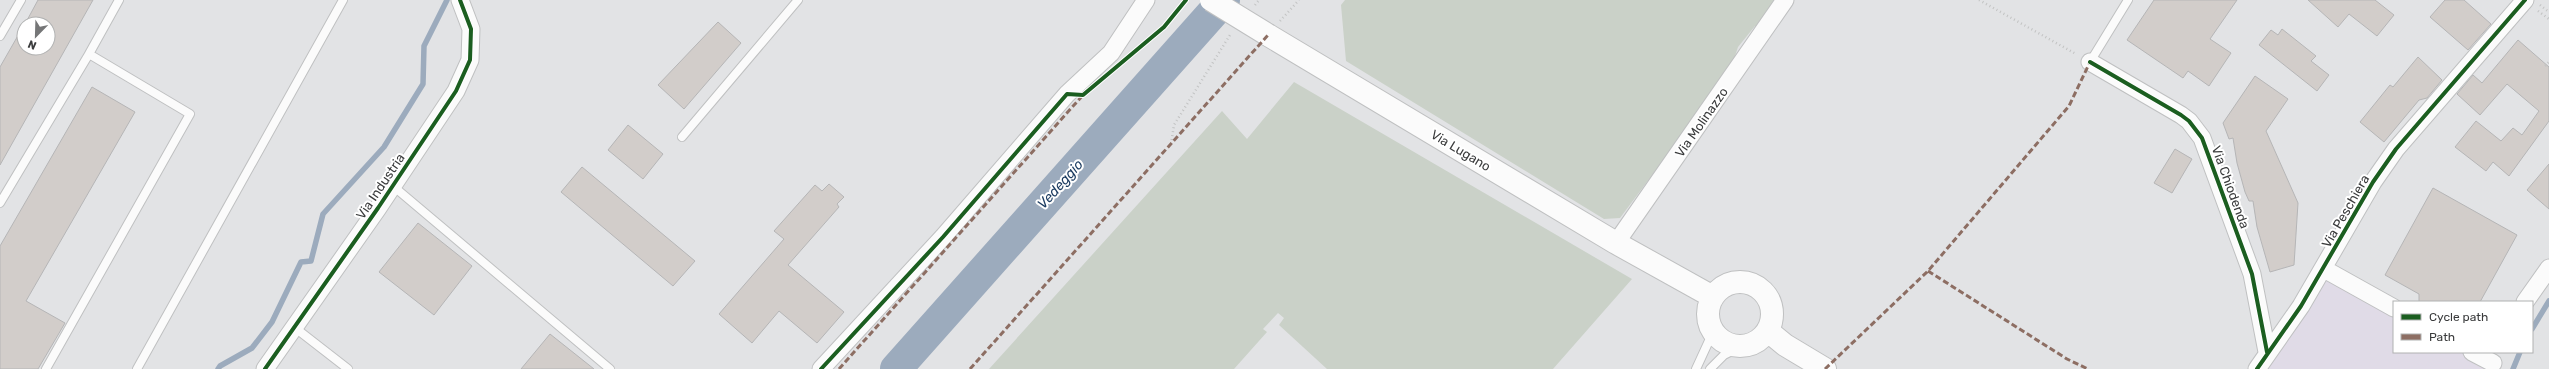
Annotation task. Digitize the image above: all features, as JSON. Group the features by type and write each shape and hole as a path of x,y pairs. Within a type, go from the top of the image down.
{"main road":[{"name":"Via Lugano","path":"1211,0 1616,243 1713,297"},
{"path":"1742,282 1752,284 1762,290 1769,299 1773,309 1772,320 1768,331 1751,345 1740,347 1729,345 1713,332 1708,315 1713,297 1720,289 1730,284 1742,282"},
{"path":"1768,331 1785,346 1825,369"}],"street":[{"name":"Via Industria","path":"265,369 456,91 470,60 471,29 460,0"},
{"path":"821,369 943,237 1067,94 1111,53 1146,0"},
{"name":"Via Molinazzo","path":"1616,243 1785,0"},
{"name":"Via Peschiera","path":"2257,369 2267,352 2301,306 2324,269 2373,182 2396,149 2525,0"},
{"name":"Via Chiodenda","path":"2090,62 2181,115 2189,121 2202,138 2217,174 2252,274 2267,352"},
{"path":"2526,301 2549,268"},
{"path":"2324,269 2393,307"},
{"path":"2474,353 2494,361"}],"lane":[{"path":"0,36 21,0"},
{"path":"0,203 89,54 119,0"},
{"path":"137,369 343,0"},
{"path":"682,137 798,0"},
{"path":"2090,62 2128,0"},
{"path":"46,369 190,114 89,54"},
{"path":"392,186 610,369"},
{"path":"294,328 348,369"},
{"path":"1696,369 1713,332"},
{"path":"1710,369 1724,355 1740,347"}],"path":[{"path":"1254,6 1259,0"},
{"path":"1268,35 1299,0"},
{"path":"1979,0 2090,62"},
{"path":"1171,144 1174,125 1211,63 1235,30"},
{"path":"2545,66 2549,62"}],"shaded area":[{"path":"1345,0 1777,0 1759,26 1755,26 1738,47 1730,71 1620,218 1604,219 1346,61 1341,5"},
{"path":"1294,82 1632,279 1553,369 1327,369 1279,325 1284,318 1278,313 1263,329 1267,332 1234,369 989,369 1222,111 1247,139"},
{"path":"2324,269 2393,307 2393,353 2473,353 2490,369 2267,369"}],"building":[{"path":"38,0 93,0 0,165 0,67 16,39 16,56 56,56 56,16 29,16"},
{"path":"2154,0 2237,0 2210,39 2231,53 2209,86 2188,71 2183,78 2127,40"},
{"path":"2308,0 2375,0 2394,15 2377,36 2349,14 2338,27"},
{"path":"2445,0 2464,0 2491,24 2468,50 2430,17"},
{"path":"718,22 741,43 684,109 658,85"},
{"path":"2282,29 2316,56 2311,61 2329,75 2317,91 2259,45 2271,30 2278,35"},
{"path":"2518,40 2549,67 2549,121 2509,176 2493,162 2486,171 2455,147 2476,121 2501,141 2513,128 2522,135 2539,111 2507,84 2480,115 2457,94 2473,75 2482,83"},
{"path":"2418,57 2442,80 2427,98 2419,100 2384,142 2360,122 2390,85 2393,87"},
{"path":"2255,76 2288,99 2266,131 2298,203 2294,265 2270,272 2257,227 2253,201 2249,201 2245,192 2237,163 2233,138 2229,139 2223,123"},
{"path":"92,87 135,112 26,301 65,323 38,369 0,369 0,246"},
{"path":"628,125 663,154 643,179 608,150"},
{"path":"2175,149 2192,159 2172,193 2154,183"},
{"path":"2549,164 2549,209 2527,190"},
{"path":"582,167 695,261 673,286 561,192"},
{"path":"829,184 844,197 837,204 839,207 788,265 844,312 817,343 779,311 752,343 719,314 784,239 774,231 815,185 822,191"},
{"path":"2433,188 2517,235 2481,301 2419,301 2419,294 2385,275"},
{"path":"418,223 472,266 434,315 379,272"},
{"path":"550,334 594,369 521,369"}],"waterway":[{"path":"218,369 220,366 252,348 272,322 301,262 311,261 323,214 384,147 423,84 424,46 447,0"},
{"name":"Vedeggio","path":"896,369 1224,0"},
{"path":"2533,327 2549,301"},
{"path":"2513,369 2520,353"}],"marked path":[{"path":"970,369 1268,35"},
{"path":"1825,369 1928,271 2069,106 2090,62"},
{"path":"839,369 1083,95"},
{"path":"1928,271 2067,359 2088,369"}],"cycle path":[{"path":"265,369 378,208 456,91 470,60 471,29 460,0"},
{"path":"821,369 943,237 1067,94 1083,95 1164,27 1186,0"},
{"path":"2257,369 2301,306 2373,182 2396,149 2525,0"},
{"path":"2090,62 2181,115 2189,121 2202,138 2252,274 2267,352"}]}
